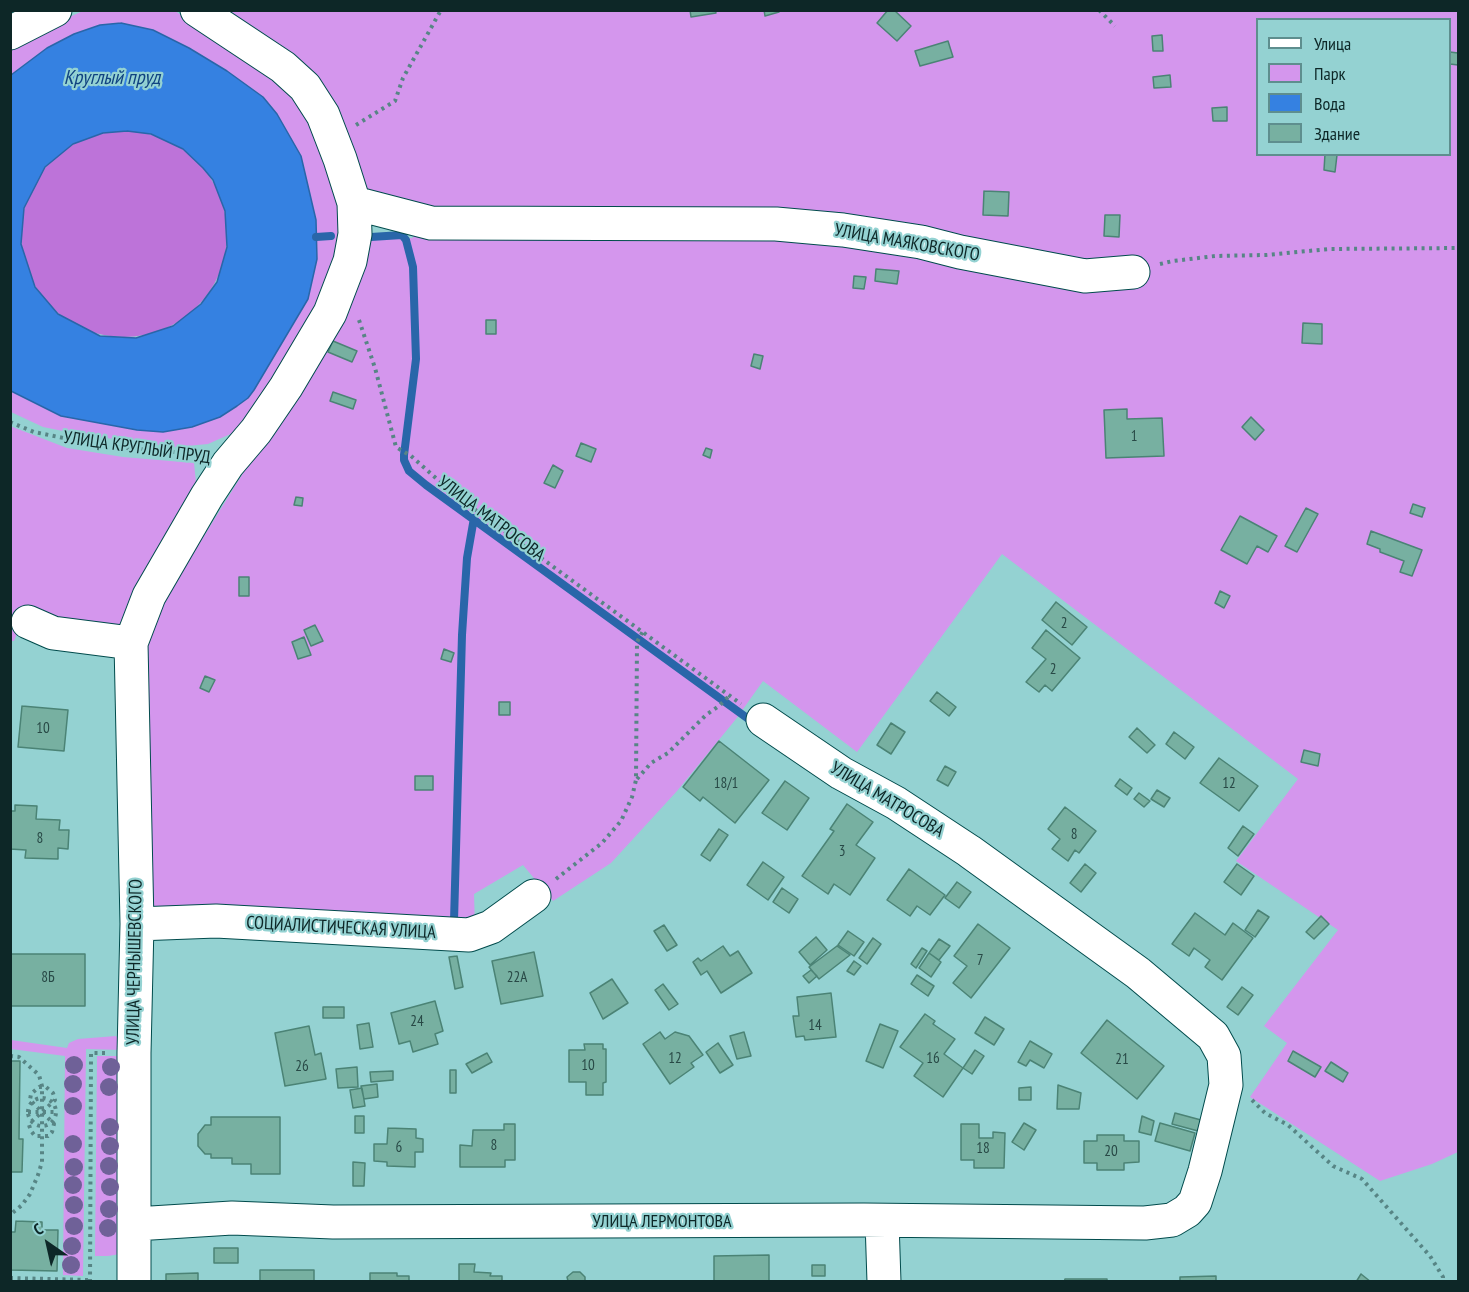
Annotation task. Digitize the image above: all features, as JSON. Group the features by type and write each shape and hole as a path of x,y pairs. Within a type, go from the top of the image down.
{"street":[{"path":"10,33 55,10"},
{"name":"УЛИЦА КРУГЛЫЙ ПРУД","path":"131,642 149,596 207,496 286,387 330,313 350,261 355,234 354,203 323,115 305,87 283,67 197,10"},
{"name":"УЛИЦА МАЯКОВСКОГО","path":"354,203 430,223 776,225 832,229 921,242 960,252 1085,276 1132,272"},
{"path":"28,622 53,633 131,642"},
{"name":"УЛИЦА ЧЕРНЫШЕВСКОГО","path":"131,642 137,924 134,1053 134,1281"},
{"name":"УЛИЦА МАТРОСОВА","path":"763,720 841,773 896,803 969,851 1138,973 1213,1036 1224,1056 1226,1085 1205,1171 1195,1202 1187,1211"},
{"name":"СОЦИАЛИСТИЧЕСКАЯ УЛИЦА","path":"137,924 216,921 469,935 491,927 534,896"},
{"name":"УЛИЦА ЛЕРМОНТОВА","path":"135,1224 232,1218 333,1222 1145,1223 1172,1220 1187,1211"},
{"path":"882,1221 884,1281"}],"path":[{"path":"330,135 357,125 395,101 402,78 441,10"},
{"path":"1099,10 1115,26"},
{"path":"1132,272 1173,261 1215,256 1266,255 1329,249 1458,248"},
{"name":"УЛИЦА МАТРОСОВА","path":"341,286 350,293 375,368 396,447 411,456 455,495 728,697 763,720"},
{"name":"УЛИЦА КРУГЛЫЙ ПРУД","path":"10,422 34,432 103,446 207,456 228,464"},
{"path":"534,896 602,843 621,821 632,797 636,780 637,642 642,633"},
{"path":"636,780 651,764 668,753 706,715 728,697"},
{"path":"10,1278 89,1281 91,1053 134,1053"},
{"path":"10,1056 19,1057 30,1066 39,1075 42,1086 42,1162 35,1184 22,1205 10,1215"},
{"path":"31,1122 42,1112 52,1102 55,1100 49,1088 42,1086 32,1092 30,1100 32,1102 42,1112 52,1122 54,1127 52,1132 42,1138 35,1136 29,1125 31,1122 28,1112 32,1102 42,1098 52,1102 56,1112 52,1122 42,1126 31,1122"},
{"path":"1243,1092 1265,1113 1288,1125 1334,1167 1362,1179 1430,1256 1443,1277 1443,1281"},
{"path":"28,1112 56,1112"}],"green space":[{"path":"83,11 175,11 282,75 323,138 345,228 323,306 244,428 208,444 176,447 83,435 43,427 11,412 11,391 61,416 137,430 164,432 192,427 220,417 248,398 254,390 308,299 317,259 316,220 227,71 189,48 153,30 25,64 11,75 10,43"},
{"path":"218,11 1458,11 1458,1152 1432,1164 1380,1181 1250,1097 1287,1043 1264,1026 1338,930 1236,861 1298,779 1002,554 857,752 763,681 736,719 677,791 611,863 553,901 523,865 474,894 475,927 145,912 140,639 353,296 371,239 413,238 411,215 363,195 333,119"},
{"path":"10,426 67,448 123,457 194,463 197,493 126,629 20,626 14,641 11,641"},
{"path":"116,1036 123,1050 86,1049 83,1276 63,1275 65,1056 11,1049 11,1040 67,1048 69,1043 78,1039"},
{"path":"97,1056 125,1056 120,1254 108,1256 95,1256"}],"shaded area":[{"path":"124,131 144,133 163,139 181,148 197,161 210,177 219,195 225,214 227,234 225,254 219,273 210,291 197,307 181,320 163,329 144,335 124,337 104,335 85,329 67,320 51,307 38,291 29,273 23,254 21,234 23,214 29,195 38,177 51,161 67,148 85,139 104,133"}],"water":[{"name":"Круглый пруд","path":"121,23 153,30 227,71 263,97 277,114 301,156 316,220 317,259 308,299 254,390 248,398 220,417 192,427 163,432 137,430 61,416 11,391 11,75 47,48 74,34 100,25","holes":["127,131 151,134 183,149 213,180 225,211 227,247 217,282 201,304 173,326 136,338 100,336 58,314 35,287 21,244 24,208 45,167 73,144 103,133"]}],"building":[{"path":"690,10 715,10 716,13 691,17"},
{"path":"764,10 778,10 779,12 765,16"},
{"path":"888,10 894,10 911,26 897,41 877,23"},
{"path":"1162,35 1163,51 1153,51 1152,36"},
{"path":"948,41 953,57 920,66 915,51"},
{"path":"1451,52 1458,53 1458,65 1451,64"},
{"path":"1170,75 1171,87 1154,88 1153,77"},
{"path":"1227,107 1227,121 1213,121 1212,108"},
{"path":"1325,156 1337,156 1335,172 1324,170"},
{"path":"984,191 1009,192 1008,216 983,215"},
{"path":"1105,215 1120,215 1119,237 1104,236"},
{"path":"876,269 899,271 897,284 875,281"},
{"path":"854,276 866,277 864,289 853,288"},
{"path":"486,320 496,320 496,334 486,334"},
{"path":"1303,323 1322,324 1322,344 1302,343"},
{"path":"333,341 357,351 352,362 328,352"},
{"path":"754,354 763,356 760,369 751,366"},
{"path":"333,392 356,400 353,409 330,401"},
{"path":"1127,409 1127,419 1162,418 1164,456 1106,458 1104,410"},
{"path":"1251,417 1264,430 1255,440 1242,427"},
{"path":"581,443 596,449 591,462 576,456"},
{"path":"706,448 712,450 710,458 703,455"},
{"path":"553,465 563,471 555,488 544,483"},
{"path":"296,497 303,498 302,506 294,505"},
{"path":"1413,504 1425,508 1422,517 1410,513"},
{"path":"1306,508 1318,514 1297,552 1285,546"},
{"path":"1240,516 1277,536 1268,552 1257,546 1247,564 1221,550"},
{"path":"1371,531 1422,550 1412,576 1400,572 1404,561 1380,552 1380,549 1367,544"},
{"path":"239,577 249,577 249,596 239,596"},
{"path":"1220,591 1230,596 1224,608 1215,603"},
{"path":"1056,602 1087,627 1072,645 1042,620"},
{"path":"315,625 323,641 311,646 304,630"},
{"path":"1046,630 1080,658 1052,691 1045,685 1039,692 1026,682 1046,659 1032,648"},
{"path":"304,637 311,655 298,659 292,642"},
{"path":"444,649 454,653 451,662 441,659"},
{"path":"205,676 215,680 209,692 200,688"},
{"path":"937,692 956,707 949,716 930,701"},
{"path":"499,702 510,702 510,715 499,715"},
{"path":"22,706 68,710 64,751 18,747"},
{"path":"891,723 905,732 891,754 877,745"},
{"path":"1137,728 1155,745 1147,753 1129,737"},
{"path":"1174,732 1194,747 1185,759 1166,744"},
{"path":"719,741 769,780 735,823 703,797 700,801 683,787"},
{"path":"1304,750 1320,754 1318,766 1301,762"},
{"path":"1219,758 1258,786 1239,811 1200,783"},
{"path":"945,766 956,772 948,786 937,780"},
{"path":"415,776 433,776 433,790 415,790"},
{"path":"1120,779 1132,788 1127,795 1115,786"},
{"path":"785,781 809,798 787,830 762,813"},
{"path":"1157,790 1170,798 1164,807 1151,799"},
{"path":"1139,793 1150,801 1144,807 1134,799"},
{"path":"847,804 873,822 856,845 875,858 850,895 834,884 828,894 802,876 834,831 830,829"},
{"path":"15,805 37,806 36,819 60,820 59,830 69,830 68,849 58,848 58,859 25,858 26,850 10,849 10,811 15,811"},
{"path":"1065,807 1096,831 1079,853 1075,850 1068,861 1052,849 1060,839 1048,829"},
{"path":"1243,826 1254,834 1238,856 1228,848"},
{"path":"719,829 728,835 710,861 701,855"},
{"path":"763,862 784,877 768,900 747,885"},
{"path":"1085,864 1096,873 1081,892 1070,883"},
{"path":"1237,864 1254,876 1241,895 1224,882"},
{"path":"909,869 945,895 930,915 917,906 910,916 887,900"},
{"path":"957,882 971,892 959,908 945,898"},
{"path":"782,888 798,899 789,913 773,902"},
{"path":"1258,910 1269,917 1255,937 1245,930"},
{"path":"1195,913 1225,935 1233,923 1253,938 1222,980 1205,967 1210,960 1194,948 1189,956 1172,944"},
{"path":"1321,916 1329,924 1314,939 1306,932"},
{"path":"978,924 1010,948 971,998 953,983 967,966 954,956"},
{"path":"664,925 677,945 667,951 654,931"},
{"path":"848,931 864,942 854,956 838,945"},
{"path":"816,937 827,950 810,965 799,952"},
{"path":"873,938 881,944 867,964 859,958"},
{"path":"939,939 950,946 939,960 929,953"},
{"path":"723,946 730,956 738,951 752,973 721,993 707,971 701,975 693,962 698,958 701,961"},
{"path":"837,946 850,955 819,979 809,967"},
{"path":"922,948 927,951 916,968 911,964"},
{"path":"534,952 543,996 501,1004 492,961"},
{"path":"929,953 941,962 931,977 919,968"},
{"path":"10,954 85,954 85,1006 10,1006"},
{"path":"457,956 463,987 455,989 449,957"},
{"path":"854,961 861,966 854,975 847,971"},
{"path":"811,970 817,976 809,983 803,976"},
{"path":"917,975 934,986 928,996 911,984"},
{"path":"612,979 628,1003 603,1019 590,993"},
{"path":"663,984 678,1004 669,1010 655,990"},
{"path":"1242,987 1253,995 1238,1015 1227,1007"},
{"path":"831,993 836,1037 805,1040 804,1036 796,1037 793,1016 799,1016 797,997"},
{"path":"435,1001 443,1031 435,1034 438,1044 413,1052 410,1041 399,1044 391,1013"},
{"path":"323,1007 344,1007 344,1018 323,1018"},
{"path":"925,1014 935,1021 933,1024 955,1039 944,1054 963,1068 943,1097 914,1076 923,1063 900,1047"},
{"path":"985,1017 1004,1029 994,1045 975,1033"},
{"path":"1107,1020 1164,1066 1137,1099 1081,1053"},
{"path":"369,1023 373,1047 360,1049 357,1025"},
{"path":"880,1024 898,1031 883,1068 866,1061"},
{"path":"309,1026 315,1055 321,1053 326,1079 285,1086 275,1033"},
{"path":"660,1032 665,1039 675,1032 689,1036 703,1055 691,1063 694,1067 670,1084 643,1044"},
{"path":"744,1032 751,1056 737,1059 730,1036"},
{"path":"1030,1041 1052,1054 1044,1068 1030,1060 1026,1066 1018,1062"},
{"path":"718,1043 733,1065 720,1073 706,1052"},
{"path":"584,1044 603,1044 603,1049 606,1049 606,1082 603,1083 603,1095 586,1095 586,1082 569,1082 569,1050 585,1050"},
{"path":"975,1050 984,1056 972,1074 963,1068"},
{"path":"1293,1051 1321,1067 1315,1077 1288,1061"},
{"path":"487,1053 492,1062 472,1073 466,1064"},
{"path":"10,1061 20,1061 19,1139 23,1139 22,1172 10,1172"},
{"path":"1331,1062 1348,1073 1343,1082 1325,1071"},
{"path":"357,1067 358,1087 338,1088 336,1069"},
{"path":"450,1070 456,1070 456,1093 450,1093"},
{"path":"393,1071 393,1080 371,1082 370,1072"},
{"path":"377,1084 378,1097 364,1099 361,1086"},
{"path":"1058,1085 1081,1093 1079,1109 1057,1109"},
{"path":"1031,1087 1031,1100 1019,1100 1019,1088"},
{"path":"362,1088 365,1106 353,1108 350,1090"},
{"path":"1175,1113 1201,1120 1198,1131 1172,1124"},
{"path":"355,1116 364,1116 364,1133 355,1133"},
{"path":"1142,1116 1154,1121 1151,1135 1139,1132"},
{"path":"211,1117 280,1117 280,1174 251,1174 251,1164 232,1164 232,1158 211,1158 211,1154 205,1154 198,1146 198,1134 205,1125 211,1125"},
{"path":"1024,1123 1036,1130 1024,1150 1012,1142"},
{"path":"1160,1123 1195,1133 1190,1151 1155,1141"},
{"path":"504,1124 515,1124 515,1160 505,1160 505,1167 460,1167 460,1145 472,1146 473,1130 504,1130"},
{"path":"961,1124 979,1124 979,1138 993,1138 993,1132 1005,1133 1004,1168 974,1168 974,1160 961,1160"},
{"path":"388,1128 416,1129 416,1138 423,1139 423,1152 415,1152 415,1167 387,1166 387,1162 374,1161 374,1144 387,1144"},
{"path":"1097,1135 1124,1135 1124,1141 1139,1141 1139,1162 1124,1163 1124,1170 1097,1170 1097,1163 1084,1163 1084,1141 1097,1141"},
{"path":"353,1162 365,1163 364,1186 353,1186"},
{"path":"16,1221 42,1222 42,1230 58,1230 57,1271 10,1270 10,1232 15,1232"},
{"path":"214,1248 238,1248 238,1263 214,1263"},
{"path":"769,1255 769,1282 714,1282 714,1256"},
{"path":"459,1264 475,1264 474,1272 502,1276 502,1282 459,1282"},
{"path":"812,1265 825,1265 825,1276 812,1276"},
{"path":"260,1270 314,1270 314,1282 260,1282"},
{"path":"573,1272 580,1272 585,1277 585,1282 554,1282 568,1281 567,1277"},
{"path":"198,1273 198,1282 166,1282 166,1274"},
{"path":"370,1273 397,1273 397,1276 409,1276 409,1282 370,1282"},
{"path":"1361,1274 1371,1282 1356,1282"},
{"path":"1216,1276 1216,1282 1180,1282 1180,1277"},
{"path":"1065,1279 1107,1279 1107,1282 1064,1282"}],"waterway":[{"path":"371,237 402,235 406,240 413,267 416,359 404,455 409,471 754,723"},
{"path":"316,237 331,236"},
{"path":"454,921 462,635 467,558 474,518"}]}
